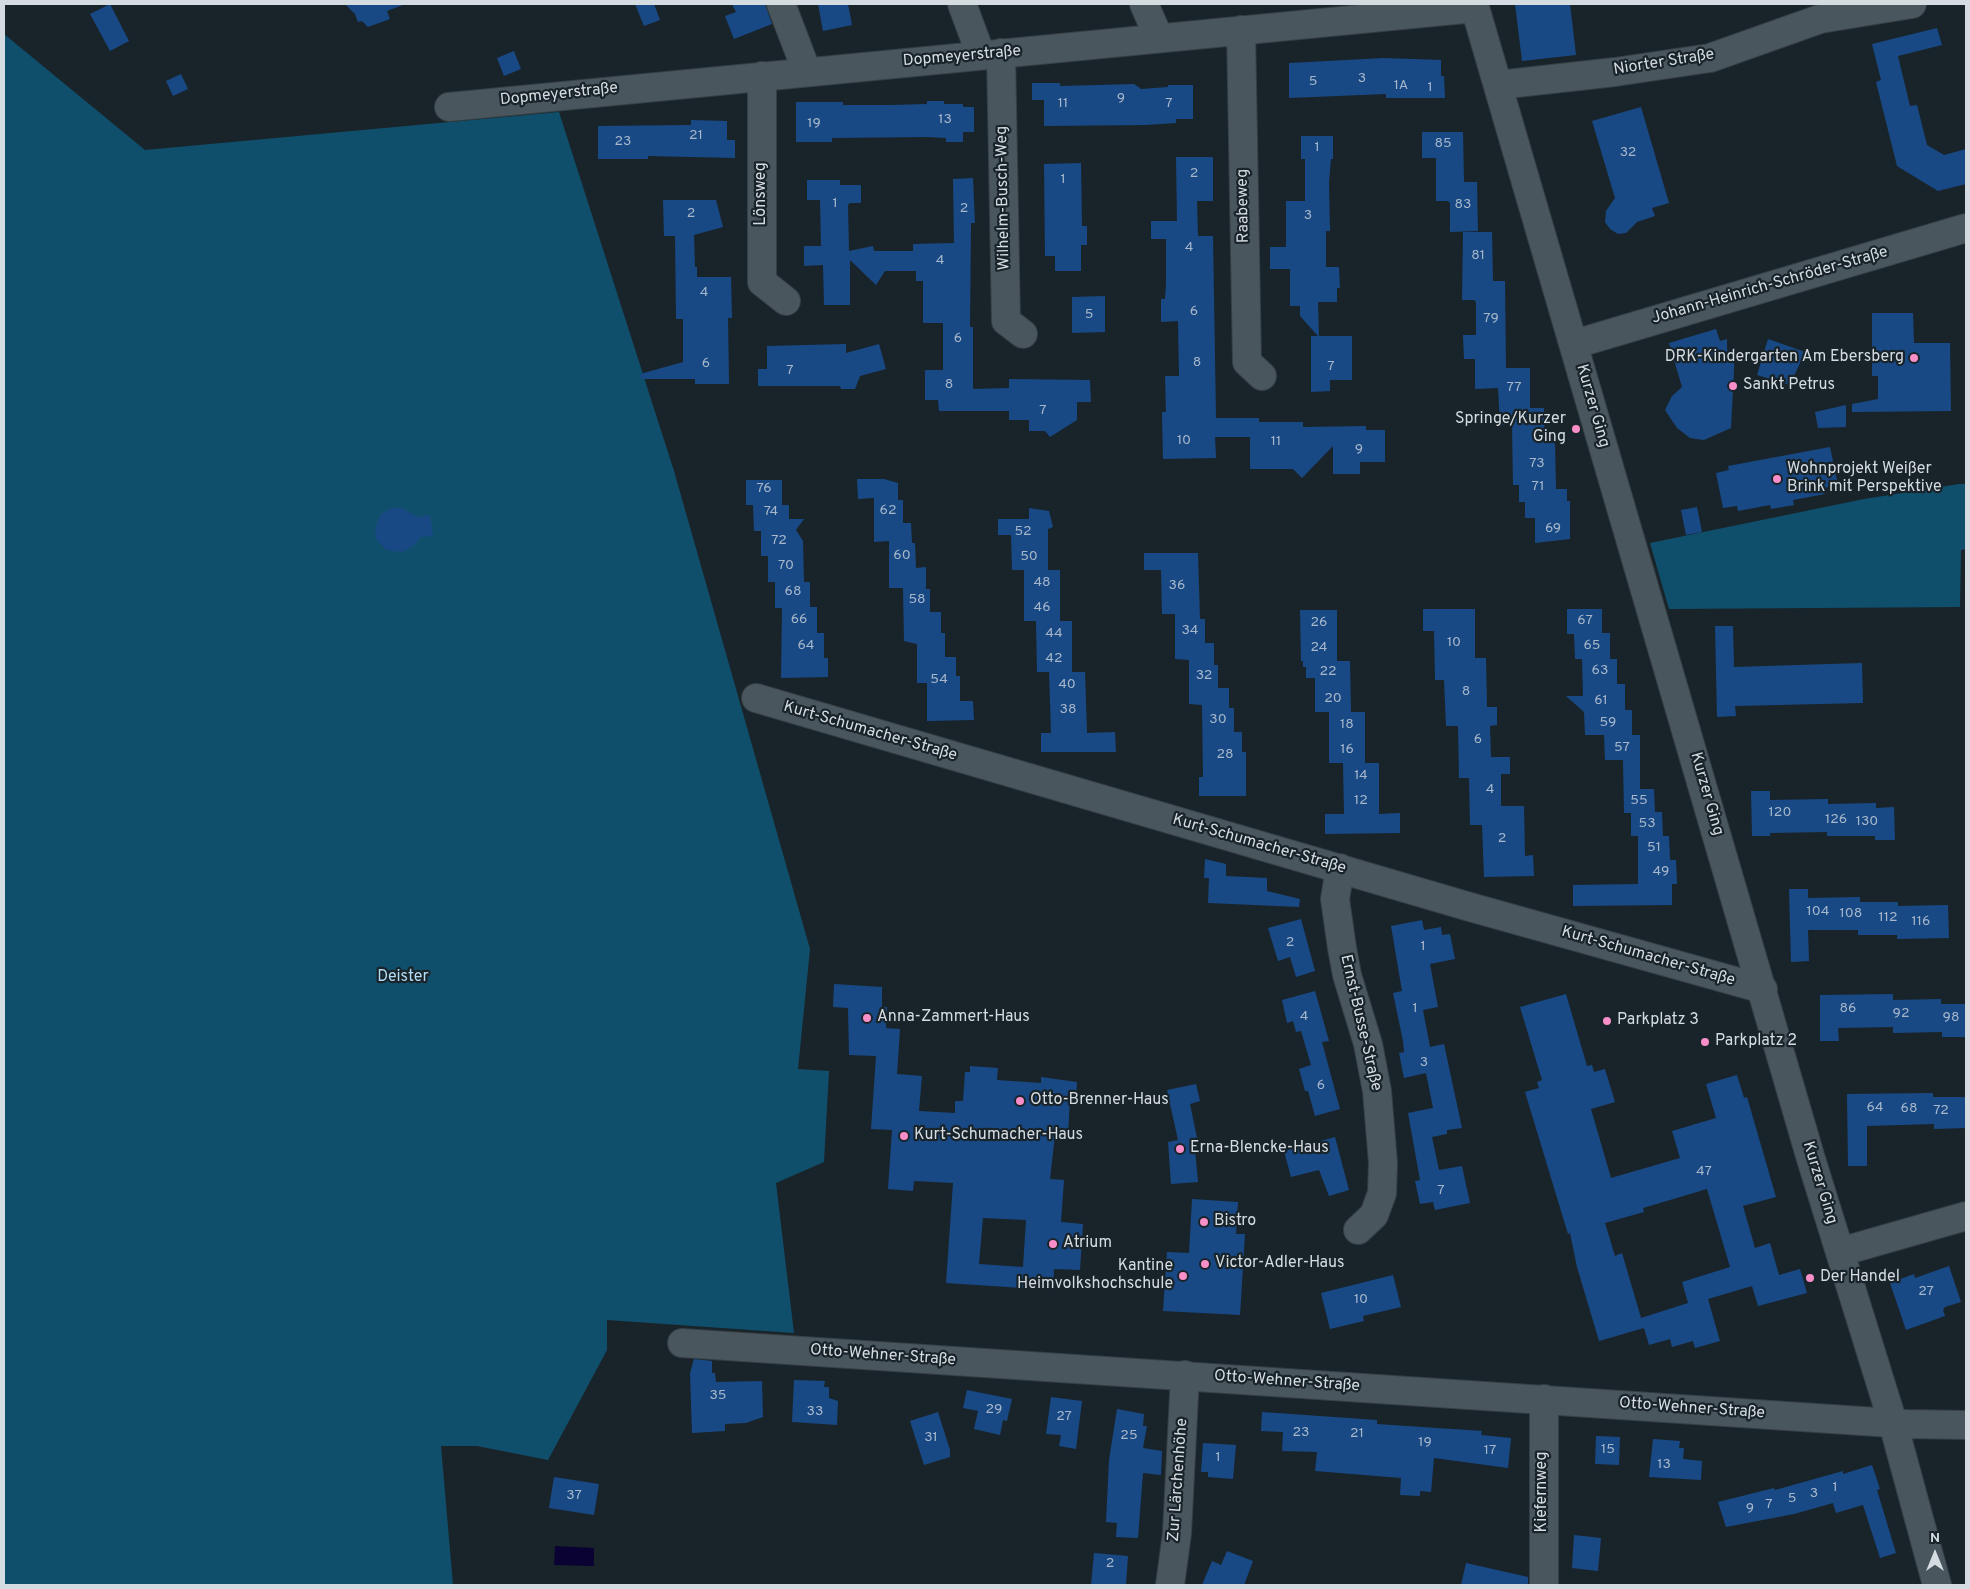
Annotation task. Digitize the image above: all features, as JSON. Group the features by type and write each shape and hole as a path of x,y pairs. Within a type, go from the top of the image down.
{"street":[{"path":"781,4 807,72"},
{"path":"962,4 991,54"},
{"path":"1144,4 1159,38"},
{"name":"Niorter Straße","path":"1498,85 1624,71 1710,58 1820,19 1912,4"},
{"name":"Dopmeyerstraße","path":"449,107 1241,30 1325,13 1474,6"},
{"name":"Kurzer Ging","path":"1474,6 1575,344 1938,1585"},
{"name":"Raabeweg","path":"1241,30 1247,362 1262,376"},
{"name":"Wilhelm-Busch-Weg","path":"991,54 1006,321 1023,334"},
{"name":"Lönsweg","path":"762,76 762,282 786,301"},
{"name":"Johann-Heinrich-Schröder-Straße","path":"1575,344 1966,228"},
{"name":"Kurt-Schumacher-Straße","path":"756,698 1470,907 1763,989"},
{"name":"Ernst-Busse-Straße","path":"1340,868 1335,899 1342,948 1347,975 1368,1044 1377,1091 1383,1163 1382,1193 1374,1215 1358,1230"},
{"path":"1840,1252 1966,1216"},
{"name":"Otto-Wehner-Straße","path":"682,1343 1930,1426 1966,1425"},
{"name":"Zur Lärchenhöhe","path":"1170,1585 1177,1533 1185,1375"},
{"name":"Kiefernweg","path":"1544,1399 1544,1585"}],"green space":[{"name":"Deister","path":"4,34 145,150 559,112 674,471 810,949 798,1069 829,1071 824,1162 776,1183 794,1333 607,1320 607,1350 548,1460 477,1446 441,1446 453,1585 4,1585"},
{"path":"1966,484 1966,549 1961,550 1960,607 1669,609 1650,543 1864,499"}],"shaded area":[{"path":"555,1546 594,1548 594,1566 554,1565"}],"building":[{"path":"110,4 129,41 110,51 90,14"},
{"path":"345,4 403,5 387,11 390,19 368,27 362,21 358,22 355,14"},
{"path":"635,4 654,4 660,20 644,26"},
{"path":"732,4 765,4 772,24 734,39 725,16 736,12"},
{"path":"818,4 848,4 852,25 823,31"},
{"path":"1515,4 1570,4 1576,55 1522,61"},
{"path":"1937,28 1942,45 1898,56 1910,106 1917,105 1927,145 1944,155 1966,149 1966,184 1938,191 1897,166 1876,82 1881,80 1872,44"},
{"path":"514,51 521,69 504,76 497,58"},
{"path":"1384,58 1441,60 1441,76 1444,76 1445,98 1386,98 1386,94 1289,98 1289,63"},
{"path":"181,74 188,89 173,96 166,81"},
{"path":"1032,83 1060,83 1060,86 1134,84 1141,89 1168,87 1168,85 1193,85 1193,119 1176,119 1176,123 1146,125 1044,126 1044,100 1032,100"},
{"path":"927,101 944,101 944,104 963,104 963,107 974,107 974,132 963,132 963,142 946,142 946,138 928,137 832,138 832,142 796,142 796,102 890,105 927,104"},
{"path":"1641,107 1669,203 1652,208 1655,216 1637,222 1626,233 1618,234 1610,229 1605,222 1606,211 1615,198 1592,121"},
{"path":"691,120 727,121 727,140 735,140 735,158 648,156 648,159 598,159 598,126 691,125"},
{"path":"1422,132 1463,132 1464,182 1477,182 1478,231 1450,232 1450,203 1448,201 1436,201 1436,158 1422,158"},
{"path":"1301,136 1333,136 1333,159 1331,159 1329,182 1330,231 1326,231 1326,267 1339,267 1340,288 1337,288 1337,302 1318,302 1319,336 1352,336 1352,380 1330,380 1330,391 1311,392 1311,336 1318,336 1300,316 1300,306 1290,306 1290,269 1270,269 1270,247 1286,247 1286,201 1305,201 1305,159 1301,159"},
{"path":"1176,157 1213,157 1213,201 1197,201 1198,236 1213,236 1216,418 1259,418 1259,422 1303,422 1303,427 1366,426 1366,430 1385,430 1385,462 1360,462 1360,474 1333,474 1333,446 1302,478 1293,469 1250,469 1250,437 1215,437 1216,458 1163,459 1162,412 1166,412 1165,376 1179,376 1178,321 1161,322 1161,299 1165,299 1166,285 1166,239 1151,239 1151,221 1177,221"},
{"path":"1081,163 1082,226 1087,226 1087,245 1081,245 1081,271 1055,271 1055,256 1045,256 1044,164"},
{"path":"973,178 975,223 971,223 970,327 973,327 973,389 1009,388 1009,379 1090,380 1091,402 1077,402 1077,420 1050,437 1045,431 1029,431 1029,420 1009,420 1009,411 939,411 938,400 925,400 925,370 943,370 943,323 923,323 923,281 916,281 916,271 885,271 876,285 850,260 850,305 824,305 823,265 804,266 804,246 821,246 820,200 807,200 807,180 840,180 840,185 861,185 861,203 850,203 848,205 849,251 873,246 874,251 913,251 913,244 954,243 953,179"},
{"path":"663,200 716,200 723,227 694,235 695,267 697,267 697,277 731,277 732,318 728,318 729,384 695,384 695,379 641,379 640,374 683,362 683,319 676,319 675,236 664,236"},
{"path":"1463,232 1492,232 1493,281 1505,281 1506,368 1530,368 1530,408 1544,408 1545,443 1555,443 1556,489 1567,489 1567,501 1570,501 1570,539 1535,543 1535,518 1525,518 1525,502 1519,502 1519,485 1513,485 1512,425 1500,425 1498,388 1475,389 1475,359 1464,359 1463,335 1476,335 1476,302 1474,300 1462,300"},
{"path":"1105,296 1105,332 1072,333 1072,297"},
{"path":"1872,313 1913,313 1914,343 1950,343 1951,411 1852,412 1852,404 1878,399 1878,376 1872,376"},
{"name":"Sankt Petrus","path":"1716,329 1720,341 1727,339 1727,350 1735,350 1731,428 1704,440 1690,438 1677,428 1665,410 1672,396 1682,387 1669,343"},
{"path":"1768,339 1805,352 1790,385 1757,375"},
{"path":"846,344 846,353 879,344 886,369 860,376 855,389 841,389 840,386 758,386 758,369 767,369 767,346"},
{"path":"1846,405 1846,427 1818,428 1815,412"},
{"name":"Wohnprojekt Weißer Brink mit Perspektive","path":"1830,447 1838,485 1824,488 1825,494 1793,500 1794,505 1771,509 1770,505 1738,511 1737,506 1723,508 1716,473 1729,470 1728,466"},
{"path":"857,479 884,479 898,483 898,500 903,500 903,523 911,523 912,543 915,543 916,568 926,567 926,589 930,589 930,612 941,612 941,633 945,633 945,657 956,657 956,676 960,676 960,701 973,701 974,720 927,721 927,683 917,683 917,644 904,641 903,588 889,588 889,541 874,542 874,498 858,499"},
{"path":"746,480 782,480 782,505 789,505 789,519 804,519 796,530 803,541 804,582 810,582 810,607 817,607 817,633 824,633 824,658 828,658 828,677 781,678 782,608 775,608 775,582 768,582 768,556 761,556 761,531 754,531 753,505 746,505"},
{"path":"1697,507 1702,532 1686,535 1681,510"},
{"path":"391,508 402,508 417,517 430,515 433,536 421,537 413,546 402,552 386,550 376,539 375,529 381,514"},
{"path":"1029,508 1049,511 1053,527 1048,529 1048,570 1060,570 1060,621 1072,621 1072,672 1085,672 1087,733 1115,732 1116,752 1041,752 1041,733 1051,733 1049,672 1037,672 1036,621 1024,621 1024,570 1012,570 1011,535 998,535 998,519 1029,519"},
{"path":"1144,553 1198,553 1200,619 1205,619 1205,643 1214,643 1214,665 1218,665 1218,688 1229,688 1229,708 1234,708 1234,732 1242,732 1242,752 1246,752 1246,796 1199,796 1199,777 1203,777 1202,705 1189,704 1189,660 1175,659 1175,614 1162,614 1161,570 1144,570"},
{"path":"1423,609 1475,609 1475,658 1486,658 1487,707 1497,707 1497,725 1490,726 1491,757 1510,757 1510,774 1501,774 1501,806 1524,806 1525,856 1533,855 1534,876 1484,877 1482,825 1470,825 1469,778 1459,778 1458,726 1446,726 1444,680 1435,680 1434,631 1423,631"},
{"path":"1567,609 1602,609 1602,633 1610,633 1610,659 1617,659 1617,684 1625,684 1625,710 1632,710 1632,735 1640,735 1640,789 1654,789 1655,812 1662,812 1663,836 1669,836 1670,860 1676,860 1677,884 1672,884 1672,905 1573,906 1573,885 1638,884 1638,836 1631,836 1631,813 1624,813 1623,760 1605,760 1604,735 1585,735 1584,712 1566,696 1583,696 1582,659 1575,659 1574,634 1567,634"},
{"path":"1300,610 1337,610 1337,661 1350,661 1351,712 1365,712 1365,763 1379,763 1379,814 1400,813 1400,833 1325,834 1325,814 1344,814 1343,763 1329,763 1329,712 1315,712 1315,678 1306,678 1306,667 1303,667 1303,661 1301,661"},
{"path":"1715,626 1733,626 1734,667 1862,663 1863,703 1735,706 1736,716 1717,717"},
{"path":"1751,791 1770,791 1770,800 1828,799 1828,804 1876,803 1876,808 1894,807 1895,840 1875,840 1875,836 1827,836 1827,832 1770,833 1770,836 1752,836"},
{"path":"1205,859 1226,864 1226,876 1267,878 1267,891 1300,899 1299,907 1208,903 1209,878 1204,878"},
{"path":"1789,889 1808,889 1808,898 1860,897 1860,902 1898,902 1898,906 1948,905 1949,938 1897,939 1897,935 1858,935 1858,930 1808,930 1809,961 1791,962"},
{"path":"1301,919 1315,971 1296,977 1290,957 1278,961 1268,928"},
{"path":"1422,920 1424,930 1441,927 1442,935 1450,934 1455,959 1430,964 1438,1007 1423,1010 1430,1047 1444,1044 1462,1128 1447,1130 1447,1134 1432,1137 1439,1170 1462,1166 1470,1203 1435,1210 1433,1202 1420,1204 1415,1181 1420,1180 1408,1113 1433,1108 1426,1073 1404,1078 1399,1053 1404,1052 1403,1041 1393,993 1402,991 1391,926"},
{"path":"834,984 882,987 882,1007 887,1007 886,1028 900,1029 897,1074 922,1076 919,1111 955,1113 955,1101 963,1101 965,1072 970,1072 970,1066 998,1068 997,1080 1041,1083 1041,1077 1077,1082 1076,1099 1070,1099 1068,1136 1055,1135 1050,1179 1064,1180 1061,1222 1083,1224 1080,1270 1054,1269 1053,1290 946,1283 953,1183 914,1181 913,1191 888,1189 892,1130 871,1129 876,1056 849,1055 848,1008 833,1007","holes":["983,1218 1026,1220 1023,1267 979,1264"]},
{"path":"1315,991 1329,1041 1322,1042 1340,1109 1315,1116 1299,1069 1311,1065 1301,1031 1296,1032 1293,1021 1287,1023 1282,1000"},
{"path":"1566,994 1587,1066 1592,1065 1594,1072 1605,1069 1615,1102 1591,1109 1611,1178 1680,1158 1672,1131 1716,1118 1706,1084 1737,1075 1744,1098 1747,1097 1776,1197 1743,1206 1755,1248 1770,1243 1779,1275 1800,1269 1807,1293 1758,1306 1752,1286 1708,1299 1720,1341 1695,1348 1693,1341 1672,1347 1670,1339 1649,1345 1644,1328 1599,1341 1577,1267 1570,1233 1568,1234 1525,1092 1539,1088 1537,1082 1542,1080 1520,1007","holes":["1707,1189 1730,1267 1682,1282 1688,1303 1641,1318 1622,1253 1615,1256 1605,1223 1644,1212 1643,1208"]},
{"path":"1893,994 1893,1000 1941,999 1941,1004 1966,1004 1966,1037 1942,1037 1942,1032 1893,1033 1893,1027 1838,1028 1839,1041 1820,1041 1820,995"},
{"name":"Erna-Blencke-Haus","path":"1196,1084 1200,1101 1190,1104 1197,1138 1194,1138 1198,1182 1171,1184 1168,1142 1178,1140 1167,1090"},
{"path":"1933,1093 1933,1097 1966,1097 1966,1128 1934,1129 1934,1124 1867,1126 1867,1166 1848,1166 1847,1094"},
{"path":"1335,1137 1349,1190 1329,1196 1319,1170 1291,1177 1284,1151"},
{"name":"Victor-Adler-Haus","path":"1192,1199 1238,1202 1236,1234 1245,1234 1240,1315 1163,1311 1167,1252 1189,1253"},
{"path":"1949,1266 1961,1302 1945,1307 1943,1310 1945,1316 1906,1330 1890,1283 1914,1274 1915,1278"},
{"path":"1393,1275 1401,1307 1363,1316 1364,1321 1330,1329 1321,1293"},
{"path":"694,1359 712,1361 712,1373 715,1373 716,1382 762,1381 763,1417 746,1423 725,1424 725,1431 692,1433 690,1373"},
{"path":"794,1380 825,1381 824,1387 829,1387 829,1398 838,1401 837,1425 792,1422"},
{"path":"967,1390 1012,1399 1007,1421 1003,1420 1000,1435 974,1429 978,1411 963,1408"},
{"path":"1051,1397 1082,1401 1076,1449 1059,1446 1061,1435 1046,1434"},
{"path":"1117,1409 1144,1414 1143,1426 1147,1426 1143,1448 1162,1451 1161,1475 1143,1473 1138,1538 1116,1537 1117,1523 1106,1522 1109,1460"},
{"path":"938,1412 950,1450 950,1457 924,1465 910,1421"},
{"path":"1262,1412 1377,1420 1377,1424 1482,1431 1481,1435 1511,1438 1508,1468 1434,1458 1431,1492 1420,1491 1420,1496 1400,1495 1401,1478 1315,1471 1317,1452 1282,1451 1283,1432 1261,1431"},
{"path":"1596,1436 1620,1437 1619,1465 1595,1464"},
{"path":"1653,1439 1680,1441 1679,1448 1684,1448 1683,1459 1702,1461 1701,1480 1649,1477"},
{"path":"1203,1443 1236,1445 1233,1479 1208,1477 1208,1472 1201,1472"},
{"path":"1872,1465 1880,1489 1877,1490 1896,1553 1880,1558 1863,1505 1836,1513 1833,1503 1794,1514 1726,1527 1718,1502 1774,1488 1775,1490 1843,1471 1843,1474"},
{"path":"554,1477 599,1484 594,1515 549,1508"},
{"path":"1574,1535 1601,1538 1598,1571 1572,1568"},
{"path":"1227,1551 1253,1561 1244,1585 1202,1585 1212,1561 1221,1565"},
{"path":"1094,1553 1128,1556 1126,1585 1091,1585"},
{"path":"1466,1563 1528,1577 1528,1585 1461,1585"}],"place":[{"name":"DRK-Kindergarten Am Ebersberg","path":"1914,358"},
{"name":"Sankt Petrus","path":"1733,386"},
{"name":"Springe/Kurzer Ging","path":"1576,429"},
{"name":"Wohnprojekt Weißer Brink mit Perspektive","path":"1777,479"},
{"name":"Anna-Zammert-Haus","path":"867,1018"},
{"name":"Parkplatz 3","path":"1607,1021"},
{"name":"Parkplatz 2","path":"1705,1042"},
{"name":"Otto-Brenner-Haus","path":"1020,1101"},
{"name":"Kurt-Schumacher-Haus","path":"904,1136"},
{"name":"Erna-Blencke-Haus","path":"1180,1149"},
{"name":"Bistro","path":"1204,1222"},
{"name":"Atrium","path":"1053,1244"},
{"name":"Victor-Adler-Haus","path":"1205,1264"},
{"name":"Kantine Heimvolkshochschule","path":"1183,1276"},
{"name":"Der Handel","path":"1810,1278"}]}
